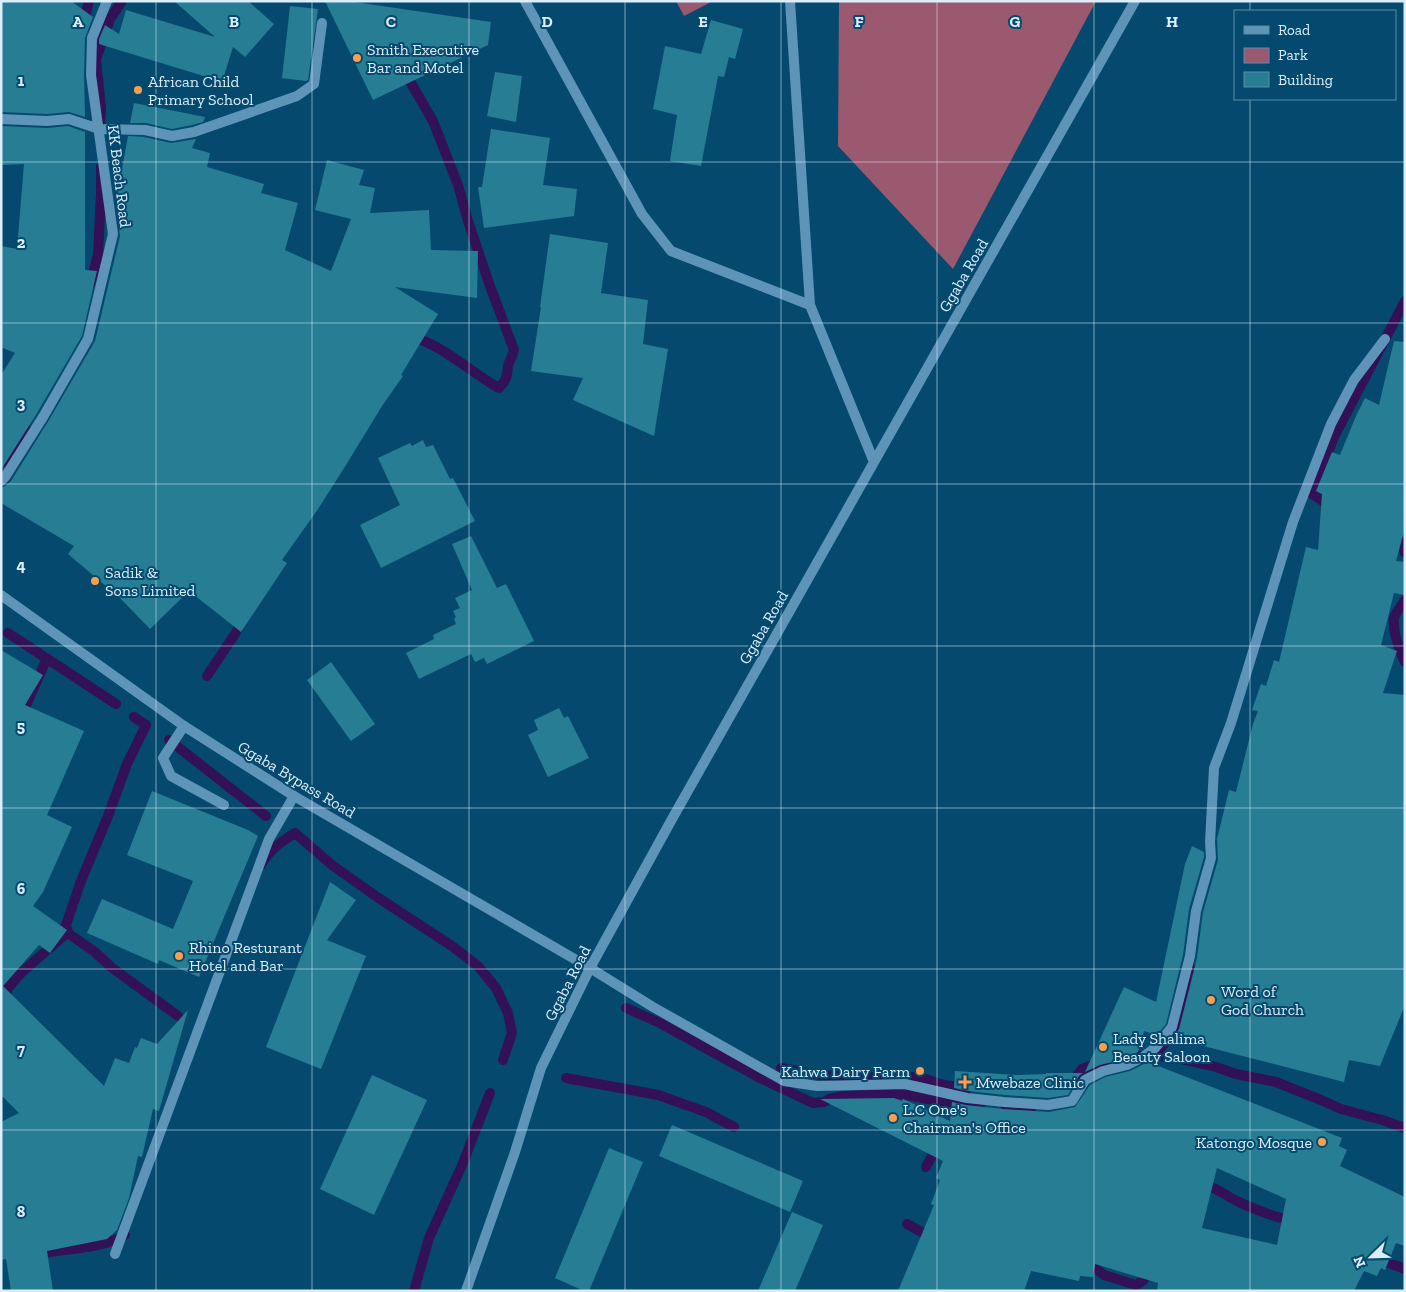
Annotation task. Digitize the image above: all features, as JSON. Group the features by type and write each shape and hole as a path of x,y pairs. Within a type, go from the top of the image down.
{"street":[{"name":"KK Beach Road","path":"1,481 43,417 88,338 114,234 91,75 92,38 107,1"},
{"path":"525,1 642,214 671,251 810,305"},
{"path":"790,1 810,305 874,462"},
{"name":"Ggaba Road","path":"466,1291 515,1152 541,1068 590,968 681,802 1135,1"},
{"path":"1,119 47,121 69,119 99,129 144,130 172,136 194,132 297,96 314,84 322,23"},
{"name":"Ggaba Bypass Road","path":"1,595 184,726 294,796 590,968 653,1007 784,1081 817,1086 905,1084 967,1098 1004,1102 1048,1105 1072,1101 1085,1080 1103,1071 1127,1065 1144,1057 1155,1048 1172,1026 1190,956 1196,911 1211,858 1210,842 1214,768 1231,723 1293,522 1331,424 1354,380 1385,339"},
{"path":"184,726 163,758 171,776 224,805"},
{"path":"115,1254 269,839 294,796"}],"green space":[{"path":"676,1 713,1 684,16"},
{"path":"839,1 1096,1 953,269 838,146"}],"building":[{"path":"1,1 71,1 93,17 85,38 85,117 69,112 47,114 1,112"},
{"path":"174,1 248,1 274,24 245,57 233,47 223,79 221,78 220,81 99,44 99,39 105,25 119,34 126,10 215,37"},
{"path":"325,1 348,1 491,22 488,45 373,100"},
{"path":"290,6 318,9 308,80 306,81 282,78"},
{"path":"711,20 743,29 735,59 729,57 724,77 718,76 701,166 670,161 677,115 653,109 665,46 701,54"},
{"path":"495,72 522,76 516,122 487,116"},
{"path":"134,103 205,117 203,122 172,129 146,123 130,123"},
{"path":"1,126 47,128 68,126 85,132 85,270 97,271 82,336 1,470 1,375 15,353 1,347 1,246 17,249 24,164 1,165"},
{"path":"491,129 550,138 543,185 577,189 574,216 484,228 478,187 482,187"},
{"path":"128,136 144,137 171,143 196,139 192,148 210,153 207,167 264,184 261,193 298,203 285,250 331,271 351,219 315,210 327,160 364,170 359,185 375,188 370,213 429,210 431,250 478,251 477,298 395,287 438,314 401,375 403,376 382,406 318,509 282,560 287,563 241,632 189,591 150,629 120,598 68,554 74,546 1,503 1,488 11,481 95,341 120,236 116,202"},
{"path":"550,234 608,243 601,293 648,300 643,344 668,349 654,436 573,400 583,378 531,371"},
{"path":"1394,341 1405,342 1405,528 1396,561 1405,562 1405,595 1394,593 1381,645 1397,651 1383,693 1405,695 1405,1005 1380,1066 1349,1060 1344,1082 1172,1038 1179,1029 1197,958 1203,912 1218,860 1217,839 1229,790 1236,792 1258,711 1252,710 1261,684 1266,686 1274,660 1279,662 1306,547 1318,550 1322,494 1316,491 1332,452 1340,455 1365,398 1379,405"},
{"path":"423,440 426,447 433,445 450,479 453,478 475,521 381,568 360,525 400,505 378,458 410,443 412,446"},
{"path":"471,536 497,588 506,584 534,641 487,664 484,658 475,662 471,654 419,679 406,653 434,639 433,635 456,624 454,619 456,617 453,611 460,608 455,598 472,590 452,544"},
{"path":"1,650 43,675 25,705 84,731 47,815 72,827 43,892 33,906 67,930 50,953 39,945 3,986 104,1086 115,1058 129,1063 135,1047 137,1048 141,1038 157,1044 188,1010 159,1111 153,1109 142,1157 138,1156 129,1198 117,1230 107,1239 47,1251 53,1291 11,1291 6,1259 1,1260 1,1122 19,1113 1,1095"},
{"path":"331,662 375,724 351,741 307,680"},
{"path":"559,708 564,718 568,716 589,758 548,777 528,735 538,730 534,720"},
{"path":"152,791 248,830 258,836 199,977 159,960 158,964 87,933 102,899 173,929 193,881 127,855"},
{"path":"1192,846 1204,852 1204,857 1189,909 1183,955 1166,1024 1157,1035 1144,1031 1138,1052 1125,1059 1100,1065 1085,1072 1124,987 1156,1002 1185,864"},
{"path":"330,882 356,900 327,940 366,956 321,1069 266,1047"},
{"path":"1148,1062 1342,1138 1339,1146 1347,1150 1340,1166 1405,1197 1405,1246 1396,1243 1385,1270 1381,1268 1377,1276 1364,1271 1354,1291 1157,1291 1158,1283 1095,1264 1093,1277 1080,1276 1079,1281 1031,1271 1024,1291 898,1291 934,1205 931,1204 940,1180 936,1178 943,1161 820,1099 894,1098 902,1101 903,1099 950,1121 952,1102 1003,1109 1049,1112 1075,1107 1090,1085 1105,1077 1130,1071","holes":["1217,1168 1286,1199 1277,1245 1202,1228"]},
{"path":"955,1071 1017,1075 1083,1073 1079,1076 1068,1095 1048,1098 1005,1095 954,1088"},
{"path":"372,1075 427,1100 374,1215 320,1189"},
{"path":"672,1125 803,1181 790,1212 659,1156"},
{"path":"609,1148 643,1162 589,1291 584,1291 555,1278"},
{"path":"792,1212 823,1225 795,1291 758,1291"}],"waterway":[{"path":"83,24 89,1"},
{"path":"100,123 101,108 96,59 110,19 122,1"},
{"path":"404,71 433,121 458,185 490,286 514,350 506,378 499,388 437,347 414,337 414,342"},
{"path":"90,284 98,255 101,167"},
{"path":"1333,503 1326,503 1312,494 1334,437 1405,301"},
{"path":"6,462 26,429"},
{"path":"1391,536 1401,542 1405,553"},
{"path":"1405,600 1394,618 1397,641 1405,662"},
{"path":"207,676 243,619"},
{"path":"8,633 116,704"},
{"path":"21,717 47,658"},
{"path":"3,1004 8,988 22,972 68,932 66,925 81,881 127,764 146,725 134,717"},
{"path":"169,740 266,816"},
{"path":"261,865 280,843 295,833 332,865 452,946 478,966 496,988 508,1013 512,1033 503,1060"},
{"path":"62,929 178,1016"},
{"path":"1191,969 1185,1014 1170,1039 1160,1049 1161,1056 1168,1059 1181,1059 1213,1066 1236,1074 1276,1082 1341,1109 1405,1128"},
{"path":"626,1008 660,1023 762,1079 813,1103 824,1102 843,1096 902,1094 938,1101 980,1104"},
{"path":"1072,1083 1082,1069 1112,1058 1121,1061 1140,1056"},
{"path":"781,1068 820,1075 920,1077 940,1084 967,1089"},
{"path":"566,1078 658,1095 706,1112 734,1127"},
{"path":"414,1291 429,1238 463,1163 490,1093"},
{"path":"1005,1105 1031,1112"},
{"path":"926,1167 940,1145"},
{"path":"1201,1183 1264,1213 1293,1222"},
{"path":"907,1224 929,1236 935,1237"},
{"path":"35,1255 93,1246 125,1235"},
{"path":"1375,1258 1405,1269"},
{"path":"1085,1261 1104,1275 1136,1285 1144,1280"}],"place":[{"name":"Smith Executive Bar and Motel","path":"357,58"},
{"name":"African Child Primary School","path":"138,90"},
{"name":"Sadik & Sons Limited","path":"95,581"},
{"name":"Rhino Resturant Hotel and Bar","path":"179,956"},
{"name":"Word of God Church","path":"1211,1000"},
{"name":"Lady Shalima Beauty Saloon","path":"1103,1047"},
{"name":"Kahwa Dairy Farm","path":"920,1071"},
{"name":"Mwebaze Clinic","path":"965,1082"},
{"name":"L.C One's Chairman's Office","path":"893,1118"},
{"name":"Katongo Mosque","path":"1322,1142"}]}
